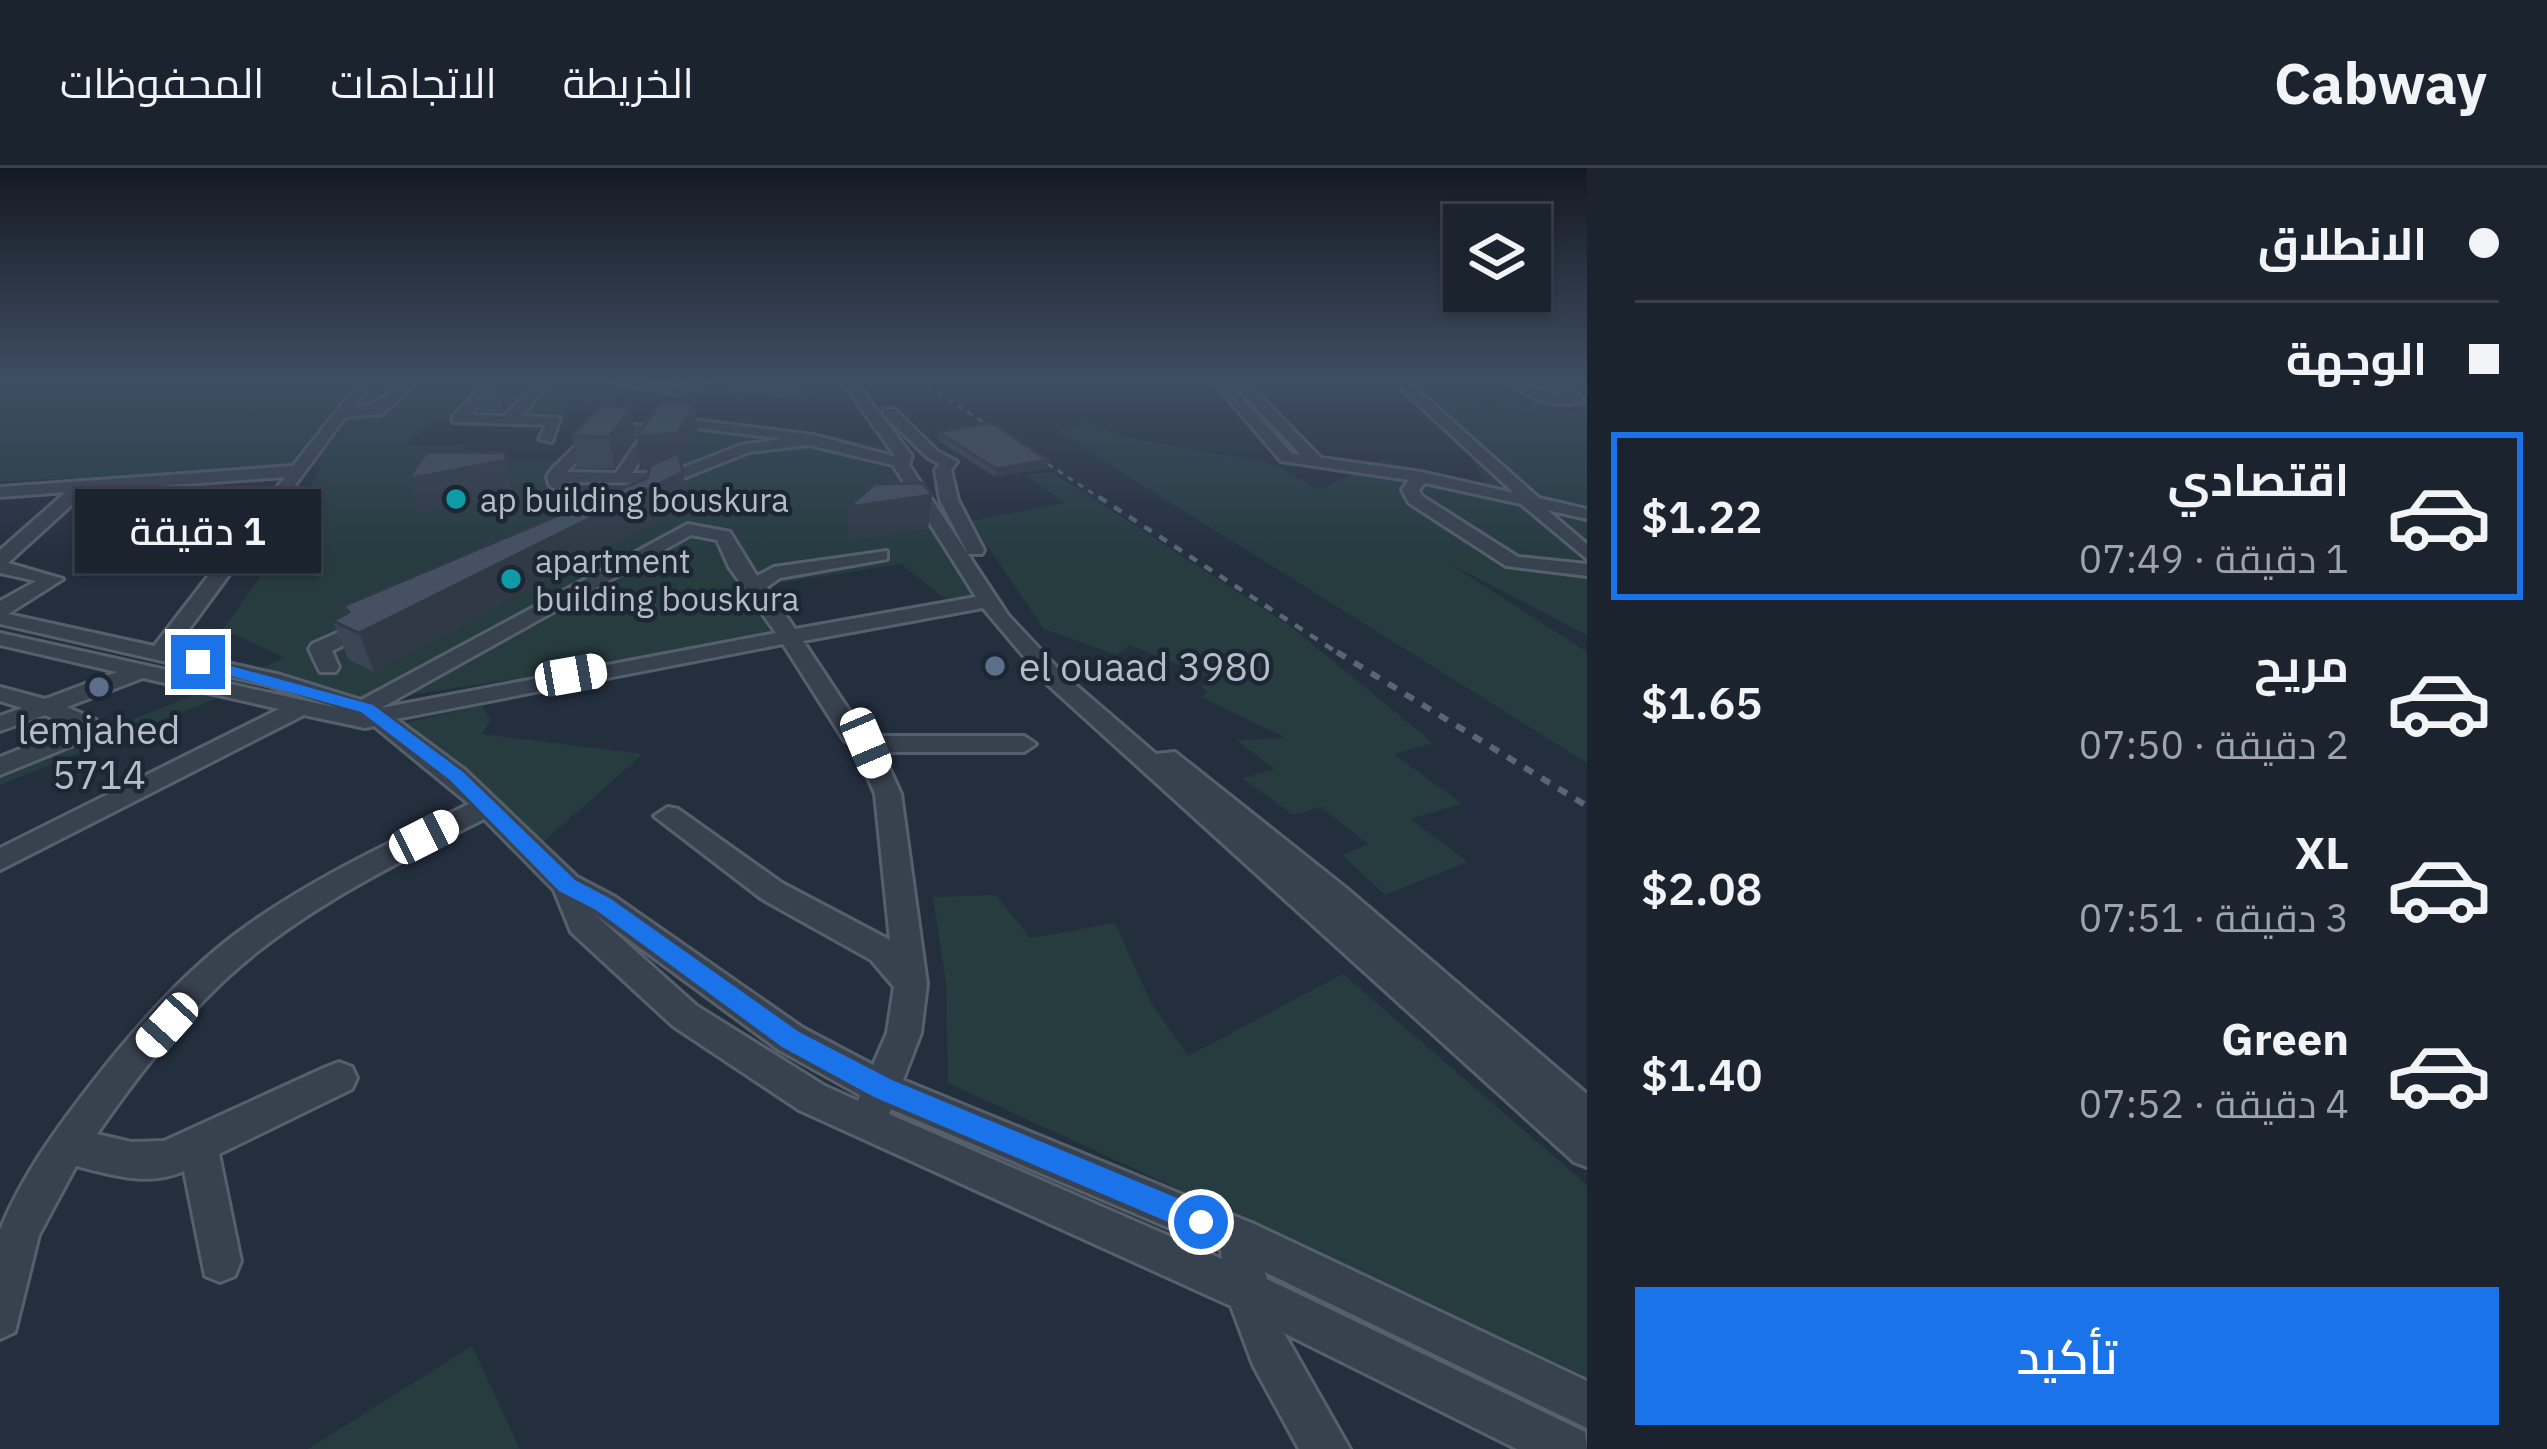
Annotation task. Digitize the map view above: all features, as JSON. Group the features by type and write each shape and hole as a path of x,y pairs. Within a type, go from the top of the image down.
{"street":[{"path":"160,653 321,439"},
{"path":"591,439 556,482 677,477 746,448 814,440"},
{"path":"621,477 647,439"},
{"path":"805,439 903,462 938,462"},
{"path":"887,439 988,601 1077,701 1587,1149"},
{"path":"916,439 938,462 952,509 984,565 1024,626 1072,680 1335,896 1587,1117"},
{"path":"1271,439 1288,458 1421,477 1587,514"},
{"path":"1294,439 1316,462"},
{"path":"1461,439 1587,554"},
{"path":"0,492 295,471"},
{"path":"1421,477 1410,490 1415,499 1513,562 1587,570"},
{"path":"0,614 52,580 0,564 84,484"},
{"path":"1556,507 1587,534"},
{"path":"366,717 688,529 724,536 739,567 792,636 854,735 866,743 888,794 911,984 904,1033 874,1106"},
{"path":"756,586 774,573 880,555"},
{"path":"0,637 138,672 366,717 988,601"},
{"path":"0,614 273,680 366,717 456,776 567,885 582,924 685,1016 764,1070 1240,1238 1587,1405"},
{"path":"273,680 324,661 326,644 389,616"},
{"path":"0,637 26,623"},
{"path":"0,724 138,672"},
{"path":"0,694 46,707 89,730 0,767"},
{"path":"0,860 299,707"},
{"path":"866,743 1024,744"},
{"path":"0,1317 10,1235 102,1098 246,943 362,871 484,807"},
{"path":"668,816 772,891 882,951 911,984"},
{"path":"69,1146 146,1164 199,1147 339,1078"},
{"path":"874,1106 1568,1449"},
{"path":"199,1147 220,1261"},
{"path":"1240,1238 1244,1290 1270,1355 1326,1449"}],"green space":[{"path":"0,439 413,439 406,445 465,445 455,459 569,460 587,439 837,439 885,445 976,600 953,605 901,564 741,589 770,631 761,633 765,641 369,701 273,676 0,785 0,773 285,658 223,629 264,572 258,559 273,556 322,465 0,482"},
{"path":"1068,439 1135,439 1272,464 1319,490 1381,460 1487,488 1462,439 1587,439 1587,635 1452,565 1587,652 1587,763"},
{"path":"1052,472 1289,625 1433,743 1394,754 1462,804 1410,819 1468,862 1385,895 1342,855 1368,844 1321,807 1293,815 1242,778 1275,769 1236,740 1286,738 1201,697 1208,691 1201,687 1212,678 1129,645 1117,655 1044,629 970,521 1066,503 1024,475"},
{"path":"482,705 491,721 481,734 643,754 542,843 397,725"},
{"path":"996,895 1030,938 1115,923 1151,1003 1188,1056 1343,974 1587,1185 1587,1377 948,1083 946,983 933,897"},
{"path":"472,1346 520,1449 308,1449"}],"building":[{"path":"949,439 1016,439 1048,460 996,469"},
{"path":"427,452 505,453 506,460 408,479"},
{"path":"678,453 683,472 359,633 333,621 349,612 343,606 647,478 650,466"},
{"path":"923,483 932,495 848,507 875,484"}],"railway":[{"path":"1009,439 1103,500"},
{"path":"1099,497 1341,655"},
{"path":"1337,652 1587,806"}],"place":[{"name":"ap building bouskura","path":"456,499"},
{"name":"apartment building bouskura","path":"511,579"},
{"name":"el ouaad 3980","path":"995,666"},
{"name":"lemjahed 5714","path":"99,687"}],"route":[{"path":"198,662 332,695 367,709 456,776 567,885 604,904 749,1014 883,1089 1201,1222"}]}
